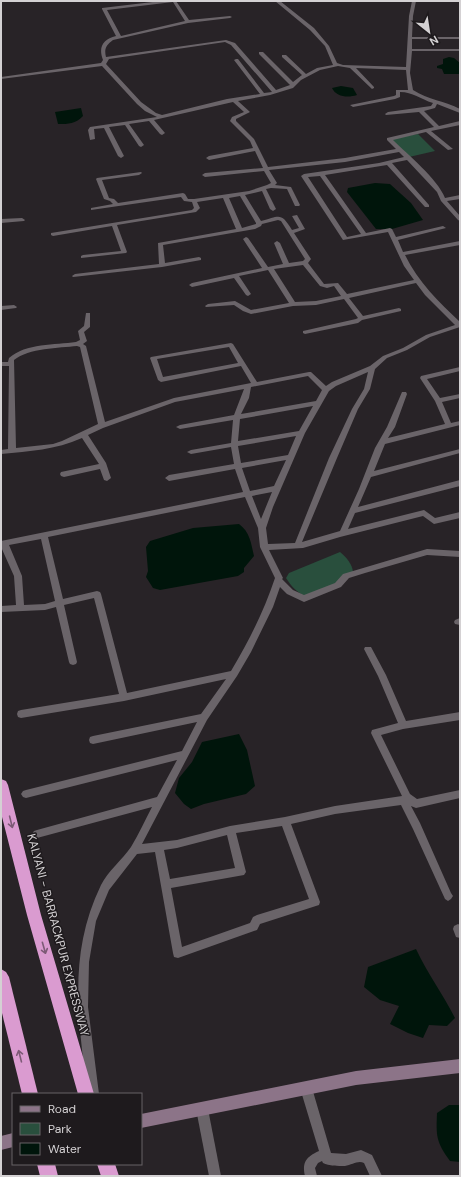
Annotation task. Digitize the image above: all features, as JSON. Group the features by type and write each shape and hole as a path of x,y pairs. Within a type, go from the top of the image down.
{"highway":[{"name":"KALYANI - BARRACKPUR EXPRESSWAY","path":"1,785 34,915 86,1093"},
{"path":"1,977 30,1093"},
{"path":"46,1165 49,1176"},
{"path":"106,1165 110,1176"}],"main road":[{"path":"142,1121 356,1078 460,1066"},
{"path":"1,1143 12,1140"}],"street":[{"path":"120,36 104,8 173,1 188,22"},
{"path":"278,1 312,29 327,46 335,64 338,65"},
{"path":"411,91 409,69 411,16 414,1"},
{"path":"162,117 154,116 135,98 106,66 102,54 103,45 111,39 120,36 150,32 188,22 230,17"},
{"path":"411,38 460,38"},
{"path":"1,78 104,62 144,52 226,41 233,44 275,92"},
{"path":"410,50 460,50"},
{"path":"261,53 293,85"},
{"path":"284,56 306,76"},
{"path":"236,60 263,95"},
{"path":"92,139 91,128 162,117 275,92 290,87 319,69 338,65 352,67 409,69"},
{"path":"352,67 372,88"},
{"path":"353,105 395,97 398,96 398,91 411,91 416,95 435,103 451,106 460,111"},
{"path":"234,100 247,112 234,118 233,121 249,136 274,183 271,186"},
{"path":"388,114 421,110 433,107 435,103"},
{"path":"421,110 438,128"},
{"path":"150,119 162,133"},
{"path":"126,123 141,145"},
{"path":"460,123 389,139 440,192 443,200 460,219"},
{"path":"106,126 121,156"},
{"path":"427,130 450,149"},
{"path":"209,158 256,150"},
{"path":"205,175 345,160 399,150"},
{"path":"262,528 269,507 301,433 326,390 334,384 372,368 386,357 405,349 428,336 459,325 427,294 407,266 390,230 345,240 304,176 408,158"},
{"path":"389,162 427,206"},
{"path":"116,204 112,200 107,199 99,179 139,172"},
{"path":"322,174 365,235"},
{"path":"93,209 116,204 183,195 186,200 194,201 271,186 289,188 297,204"},
{"path":"263,188 273,209"},
{"path":"241,193 259,223"},
{"path":"225,196 240,230"},
{"path":"443,200 460,197"},
{"path":"53,234 196,210 197,208 194,201"},
{"path":"291,232 302,229 295,216"},
{"path":"162,265 160,244 240,230 279,218 283,220 308,259 305,263"},
{"path":"1,221 22,220"},
{"path":"83,257 124,252 114,224"},
{"path":"394,239 443,228"},
{"path":"246,239 292,304"},
{"path":"276,243 287,266"},
{"path":"401,254 460,244"},
{"path":"76,276 199,259"},
{"path":"192,285 305,263"},
{"path":"305,263 322,285 327,286 336,284 361,318 360,320"},
{"path":"236,276 248,294"},
{"path":"208,306 235,302 245,310 251,312 292,304 316,303 418,281"},
{"path":"1,308 14,307"},
{"path":"305,332 399,310"},
{"path":"12,451 12,359 16,355 34,350 77,344 84,341 81,331 86,327 88,314"},
{"path":"77,344 83,346 102,425"},
{"path":"242,364 161,380 153,358 231,345 242,364 252,385 237,416 235,444 238,467 246,493 262,528 264,547 279,578 279,581 290,592 304,599 338,585 346,576 364,570 427,552 460,554"},
{"path":"1,364 12,364"},
{"path":"297,546 333,458 367,389 372,368"},
{"path":"449,426 438,401 422,378 460,369"},
{"path":"1,452 53,446 84,435 102,425 174,400 309,374 326,390"},
{"path":"341,534 343,534 382,442 391,427 404,394"},
{"path":"438,401 460,396"},
{"path":"180,427 319,403"},
{"path":"382,442 460,423"},
{"path":"192,452 301,433"},
{"path":"84,435 103,466 107,478"},
{"path":"368,475 460,451"},
{"path":"168,478 291,457"},
{"path":"64,474 103,466"},
{"path":"352,511 460,483"},
{"path":"20,608 18,576 3,543 246,493 278,488"},
{"path":"264,547 297,546 424,513 434,521 460,515"},
{"path":"44,535 73,662"},
{"path":"93,1093 83,1007 85,955 91,921 105,887 134,850 204,717 234,674 269,607 279,581"},
{"path":"1,609 45,607 59,602 97,594 124,697"},
{"path":"368,649 382,675 403,725"},
{"path":"21,714 124,697 234,674"},
{"path":"448,896 375,733 403,725 460,716"},
{"path":"93,740 204,717"},
{"path":"26,794 184,754"},
{"path":"134,850 177,844 230,830 285,821 335,810 405,798 416,804 460,794"},
{"path":"37,834 161,800"},
{"path":"159,847 178,953 253,927 257,920 315,902 285,821"},
{"path":"166,884 241,872 230,830"},
{"path":"306,1088 327,1159 346,1160 361,1156 368,1159 376,1176"},
{"path":"202,1109 215,1176"},
{"path":"311,1176 309,1167 314,1159 325,1154"}],"green space":[{"path":"418,134 435,151 409,157 389,139"},
{"path":"340,552 349,561 353,572 335,584 304,596 294,588 286,578 289,573"}],"water":[{"path":"449,57 454,58 460,63 460,74 444,74 442,69 437,68 437,66 443,64 443,59"},
{"path":"341,86 353,88 357,95 339,95 332,88"},
{"path":"81,108 83,116 77,121 69,124 58,124 55,112"},
{"path":"375,183 390,184 411,203 423,220 392,229 376,229 347,192 348,188"},
{"path":"239,524 248,534 254,556 244,568 244,572 238,576 160,590 153,588 146,577 148,571 146,547 150,541 193,528"},
{"path":"239,734 247,750 255,786 246,794 204,804 191,809 184,804 175,793 179,778 192,762 202,742"},
{"path":"416,949 455,1018 447,1026 429,1025 423,1038 408,1033 390,1024 399,1006 380,1000 364,987 368,967"},
{"path":"449,1105 460,1105 460,1162 450,1161 439,1144 437,1133 437,1113"}]}
